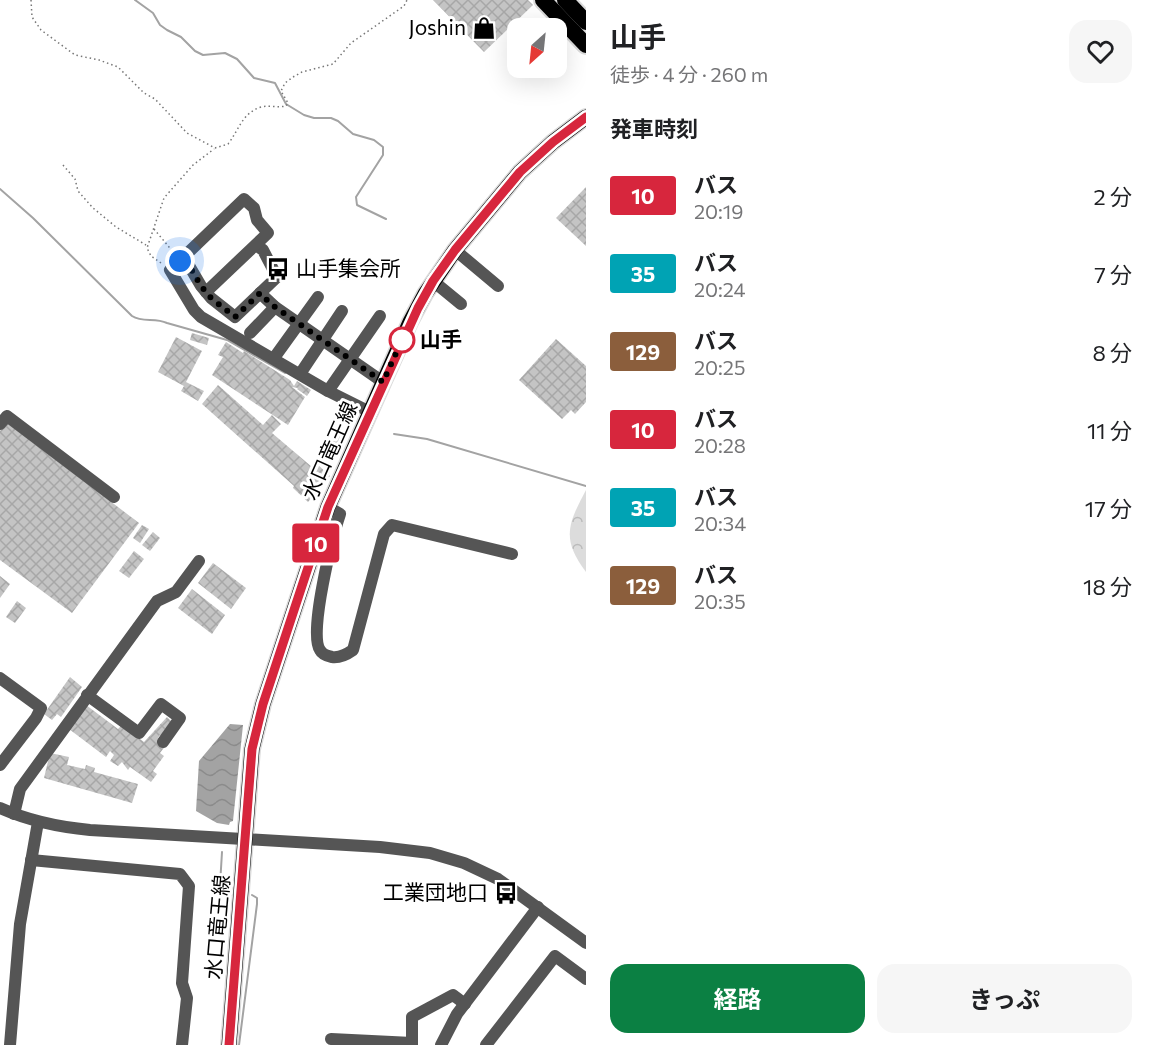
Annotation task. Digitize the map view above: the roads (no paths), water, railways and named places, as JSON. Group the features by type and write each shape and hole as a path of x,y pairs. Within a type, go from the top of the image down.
{"highway":[{"path":"543,0 586,45"},
{"path":"565,0 586,22"}],"main road":[{"name":"水口竜王線","path":"229,1045 252,749 263,704 328,507 410,322 433,281 455,250 520,172 553,142 586,117"}],"street":[{"path":"206,292 268,233 257,220 254,208 244,199 170,270 197,314 328,391 370,412"},
{"path":"182,259 211,298 235,317 277,277 263,250 256,245"},
{"path":"455,250 498,286"},
{"path":"433,281 461,304"},
{"path":"260,293 298,324 383,382"},
{"path":"273,358 318,297"},
{"path":"250,333 275,307"},
{"path":"300,374 342,311"},
{"path":"328,391 380,316"},
{"path":"0,424 6,416 114,497"},
{"path":"328,507 340,514 332,539 319,612 317,642 320,651 327,656 337,658 353,650 384,534 392,525 512,554"},
{"path":"14,814 20,789 87,695 157,601 176,592 199,561"},
{"path":"0,678 41,708 0,765"},
{"path":"87,695 139,734 161,704 180,718 163,742"},
{"path":"0,808 38,822 60,827 430,853 478,868 498,879 586,943"},
{"path":"10,1045 20,924 38,822"},
{"path":"31,860 180,874 189,886 182,983 187,998 182,1045"},
{"path":"441,1045 448,1029 465,1004 538,907"},
{"path":"486,1045 555,956 586,979"},
{"path":"332,1039 412,1044 412,1017 453,995 465,1004"}],"water":[{"path":"230,724 243,725 233,821 229,825 217,823 196,811 199,761"}],"waterway":[{"path":"135,0 153,13 160,25 181,37 195,51 203,55 225,53 237,59 254,78 275,83 286,104 304,115 314,118 331,118 353,134 374,140 383,147 383,155 356,197 357,205 386,219"},
{"path":"0,189 33,218 132,316 163,321 227,340 285,373"},
{"path":"394,434 427,439 586,486"},
{"path":"222,852 220,885 229,888"},
{"path":"239,1045 257,904 257,898 252,895"}],"place":[{"name":"Joshin","path":"484,28"},
{"name":"山手集会所","path":"278,269"},
{"name":"山手","path":"402,340"},
{"name":"工業団地口","path":"506,893"}]}
